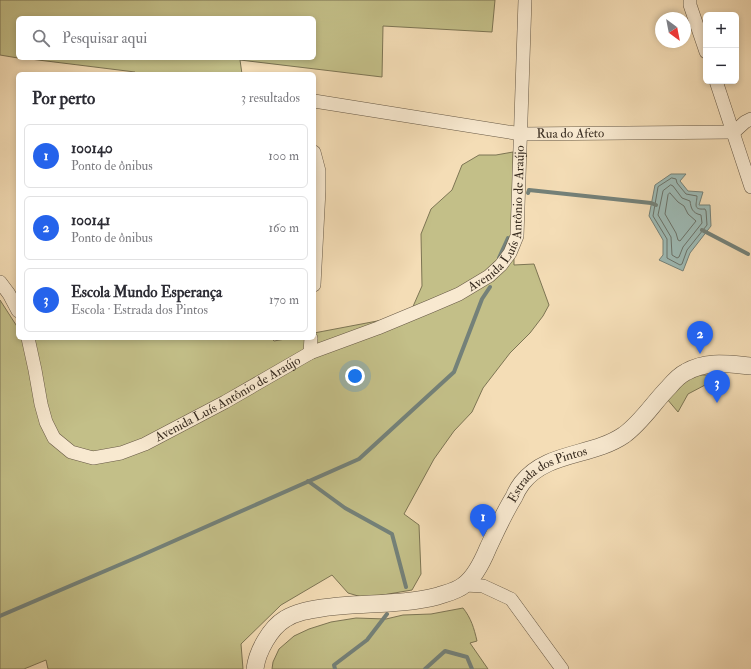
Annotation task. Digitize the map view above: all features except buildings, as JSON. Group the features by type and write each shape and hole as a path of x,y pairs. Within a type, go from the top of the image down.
{"street":[{"name":"Avenida Luís Antônio de Araújo","path":"28,340 40,404 46,422 54,438 71,452 93,458 121,453 145,444 225,402 310,353 432,306 459,294 489,276 501,265 510,253 517,236 525,0"},
{"path":"690,0 692,11 705,48"},
{"path":"717,84 751,187"},
{"name":"Rua do Afeto","path":"316,101 521,134 734,132"},
{"path":"734,132 745,122 751,119"},
{"path":"316,160 319,171 319,190 316,247"},
{"path":"0,282 16,307"},
{"path":"310,353 311,340"},
{"name":"Estrada dos Pintos","path":"255,669 256,660 274,629 285,619 305,611 335,606 428,599 450,592 465,585 483,559 506,509 522,484 533,472 549,462 609,443 623,435 636,425 660,396 686,372 709,364 751,366"},
{"path":"465,585 483,586 511,599 562,669"}],"shaded area":[{"path":"0,0 495,0 492,32 383,26 382,77 240,60 316,60 316,16 16,16 16,58 0,55"},
{"path":"38,60 240,60 242,72 135,72"},
{"path":"513,152 514,265 534,264 549,305 543,316 530,333 510,353 483,388 472,412 454,431 434,459 404,514 419,525 421,574 412,590 365,598 348,593 332,575 281,605 241,644 243,669 48,669 46,660 24,669 0,669 0,300 16,325 16,340 316,340 316,333 393,318 411,311 422,286 421,234 431,209 452,190 462,165 479,155 496,155"},
{"path":"695,375 724,375 688,394 678,412 667,399 681,385"},
{"path":"463,608 472,623 477,641 470,643 488,669 272,669 273,662 279,649 294,636 309,629 331,622 356,618 386,619 403,615 431,614"}],"water":[{"path":"671,174 686,174 680,181 688,191 703,192 699,205 710,205 711,226 690,253 683,271 659,260 663,255 663,240 649,216 655,185"}],"waterway":[{"path":"528,193 529,190 651,203 656,205"},
{"path":"702,230 748,254"},
{"path":"499,258 508,238"},
{"path":"0,616 359,459 454,372 482,299 490,287"},
{"path":"308,481 345,508 392,534 406,587"},
{"path":"335,669 334,665 367,640 387,614"},
{"path":"425,669 445,651 467,657 472,669"}],"place":[{"name":"100141","path":"700,354"},
{"name":"Escola Mundo Esperança","path":"717,403"},
{"name":"100140","path":"483,537"}]}
